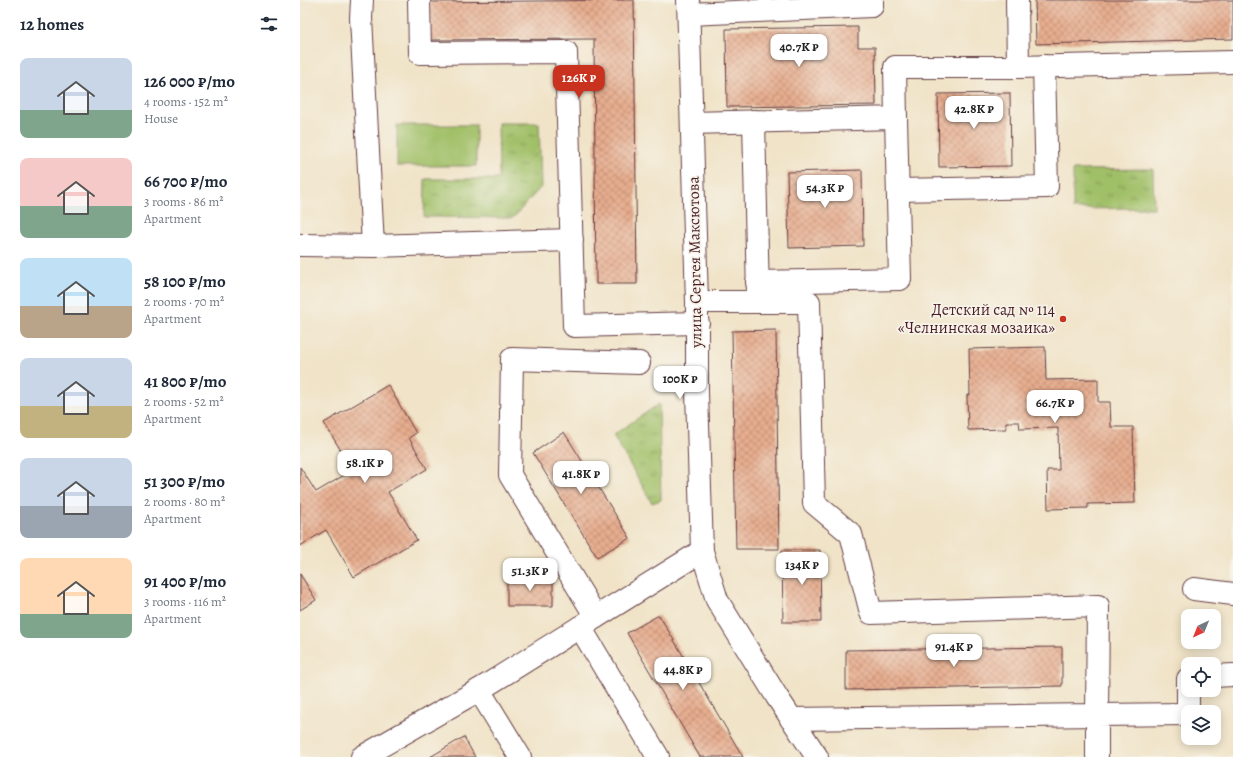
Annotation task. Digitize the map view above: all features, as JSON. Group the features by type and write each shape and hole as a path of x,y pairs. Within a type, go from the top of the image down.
{"street":[{"path":"362,0 361,18 372,246"},
{"path":"419,0 420,53 566,52 574,326 698,312 758,292 900,279 895,67 1018,67 1233,62"},
{"path":"689,7 872,6 872,0"},
{"path":"1016,0 1018,67"},
{"name":"улица Сергея Максютова","path":"689,7 698,312 697,393 702,550 717,600 791,719 817,757"},
{"path":"898,190 1047,187 1044,66"},
{"path":"692,122 896,118"},
{"path":"754,121 758,292"},
{"path":"300,245 372,246 572,240"},
{"path":"758,292 809,302 814,503 851,534 870,613 1098,606 1097,757"},
{"path":"639,363 512,360 510,474 658,757"},
{"path":"362,757 479,690 702,550"},
{"path":"1194,589 1233,594"},
{"path":"1221,675 1233,674"},
{"path":"479,690 520,757"},
{"path":"791,719 1181,713"}],"green space":[{"path":"498,123 539,123 541,187 513,218 424,217 425,179 499,179"},
{"path":"397,125 476,125 476,166 397,166"},
{"path":"1153,169 1154,208 1073,209 1073,170"},
{"path":"659,404 661,500 652,503 613,435"}],"building":[{"path":"634,0 637,284 596,284 594,39 430,40 430,2"},
{"path":"1035,0 1233,0 1233,39 1036,44"},
{"path":"858,27 858,47 875,47 876,105 727,107 726,29"},
{"path":"1010,93 1011,166 939,167 938,94"},
{"path":"862,170 863,246 789,248 787,172"},
{"path":"776,330 779,549 736,549 732,331"},
{"path":"1045,347 1046,380 1098,379 1098,402 1110,402 1111,427 1133,427 1135,503 1088,504 1088,508 1048,509 1047,470 1059,470 1058,428 1020,429 1019,422 1006,422 1006,429 968,430 967,395 970,395 969,349"},
{"path":"388,385 416,433 409,438 427,469 388,492 417,540 354,577 326,530 300,546 300,467 316,492 353,470 324,423"},
{"path":"564,432 630,538 597,557 533,453"},
{"path":"782,550 820,550 821,622 783,622"},
{"path":"300,574 316,600 300,610"},
{"path":"553,577 553,606 507,606 507,578"},
{"path":"659,615 743,757 700,757 627,633"},
{"path":"1062,647 1062,686 846,690 846,650"},
{"path":"464,737 475,757 430,757"}],"place":[{"name":"Детский сад № 114 «Челнинская мозаика»","path":"1063,319"}]}
